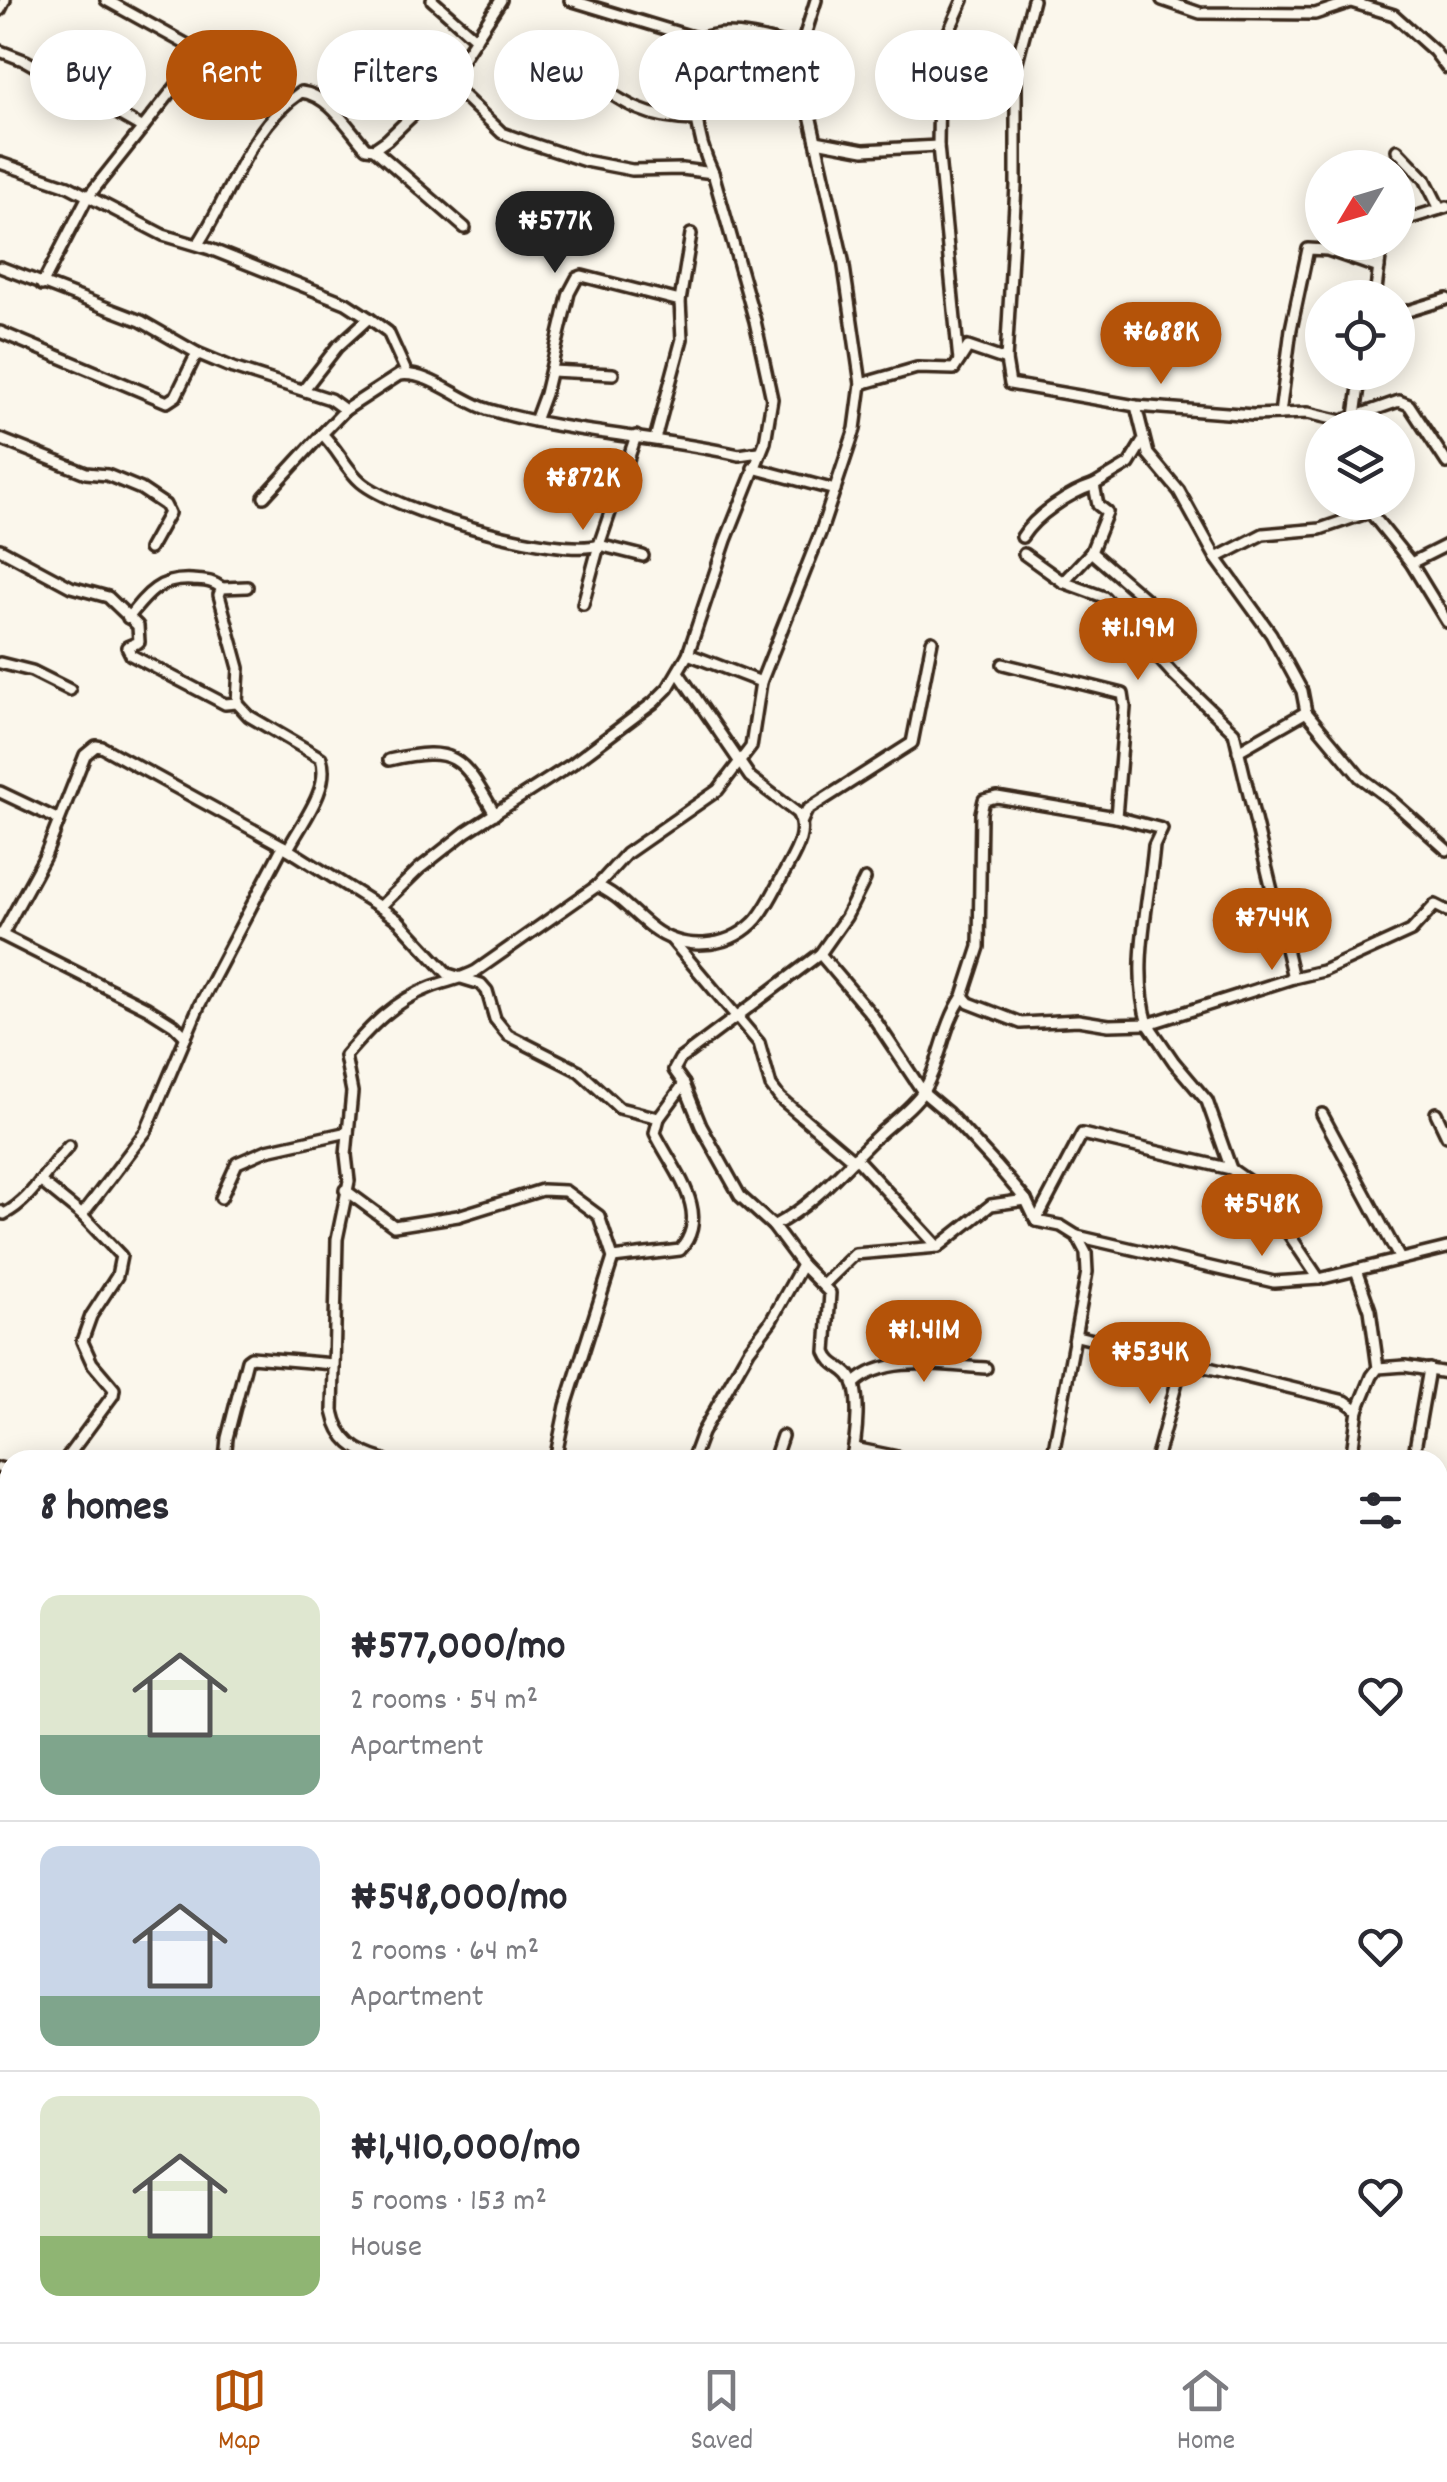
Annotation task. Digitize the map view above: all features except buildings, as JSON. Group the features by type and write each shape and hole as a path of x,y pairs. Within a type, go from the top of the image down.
{"street":[{"path":"0,10 5,0"},
{"path":"42,285 87,198 198,57 196,50 106,0"},
{"path":"432,0 476,39"},
{"path":"474,42 501,0"},
{"path":"570,0 669,30"},
{"path":"806,30 816,0"},
{"path":"959,361 938,146 940,76 946,38 963,0"},
{"path":"1033,0 1016,65 1016,186 1006,360 1010,384 1136,406 1305,413"},
{"path":"1162,0 1200,13 1315,14 1352,2 1394,15 1447,68"},
{"path":"0,51 26,61 143,128"},
{"path":"198,244 264,128 301,92 311,93 326,103 366,148 374,149 465,228"},
{"path":"474,106 502,132 586,161 632,170 682,169 712,174"},
{"path":"374,149 408,120"},
{"path":"380,907 419,869 653,704 688,654 765,442 772,399 756,321 695,120"},
{"path":"360,1450 351,1446 336,1428 333,1364 337,1239 349,1181 352,1092 344,1056 394,1006 431,987 462,979 597,886 626,854 718,790 751,747 761,682 835,490 855,429 861,384 843,260 812,120"},
{"path":"816,141 864,150 938,146"},
{"path":"0,162 59,182 164,236 198,244 346,303 388,332 407,374"},
{"path":"1415,169 1444,208 1415,217"},
{"path":"655,439 682,339 680,301 691,234"},
{"path":"1280,414 1291,329 1308,249 1319,248 1379,268"},
{"path":"1378,280 1380,260"},
{"path":"0,267 141,320 197,353 233,368 305,388 345,410"},
{"path":"535,421 576,278 582,276 680,301"},
{"path":"1415,309 1447,300"},
{"path":"305,388 337,346 369,318"},
{"path":"0,332 167,402 176,396 197,353"},
{"path":"861,384 917,368 954,369 968,347 1006,360"},
{"path":"551,371 613,374"},
{"path":"264,497 345,410 399,375 407,374 429,380 472,405 535,421 739,454 759,452"},
{"path":"1374,410 1399,402 1406,403 1411,410"},
{"path":"1136,406 1148,454 1192,512 1216,558 1271,634 1302,691 1306,712 1360,777 1447,850"},
{"path":"1415,416 1447,463"},
{"path":"322,434 361,482 398,503 489,534 598,545 644,556"},
{"path":"583,604 598,545 636,436"},
{"path":"0,439 86,473 107,475 165,505 169,513 149,550"},
{"path":"1022,536 1032,522 1129,464 1143,441"},
{"path":"753,468 835,490"},
{"path":"1063,582 1092,552 1107,512 1098,505 1094,485"},
{"path":"1216,558 1263,534 1320,529 1370,512 1412,562 1447,622"},
{"path":"1412,562 1447,545"},
{"path":"0,549 71,587 108,597 138,626 138,642 127,646 131,654 224,704 238,703"},
{"path":"1092,552 1164,615 1171,632 1152,649"},
{"path":"1024,554 1063,582 1104,597 1234,732 1293,978"},
{"path":"128,618 150,589 173,579 214,582 222,588 247,587"},
{"path":"82,1214 146,1130 199,1006 326,772 321,758 249,716 238,703 239,668 218,596 222,588"},
{"path":"802,820 807,810 912,743 932,641"},
{"path":"688,654 761,682"},
{"path":"0,663 32,671 70,690"},
{"path":"1003,664 1123,694 1116,817"},
{"path":"597,886 611,893 656,932 701,946 723,942 757,920 800,842 802,820 797,813 740,764 678,672"},
{"path":"1238,751 1306,712"},
{"path":"186,1038 147,1008 1,934 46,856 85,756 96,746 285,847 380,907 399,921 448,974 481,984 495,1019 508,1035 579,1072 619,1108 659,1118"},
{"path":"389,760 444,753 468,770 495,814"},
{"path":"0,792 58,819"},
{"path":"773,1226 793,1216 817,1196 923,1092 948,1018 963,996 979,947 981,813 984,800 997,798 1116,817 1162,830 1154,846 1142,963 1144,1010 1148,1024 1206,1101 1231,1170"},
{"path":"864,1450 854,1448 854,1384 850,1376 829,1360 826,1352 830,1299 823,1285 802,1265 773,1226 740,1196 674,1070 680,1059 820,954 846,917 865,878"},
{"path":"963,996 969,1003 1021,1023 1078,1020 1109,1025 1148,1024 1323,972 1411,932 1435,905 1447,911"},
{"path":"670,938 758,1043 771,1086 780,1098 852,1160"},
{"path":"820,954 871,1014 923,1092 948,1112 1026,1200 1036,1221"},
{"path":"613,1258 680,1250 692,1236 694,1210 655,1133 659,1118 684,1084"},
{"path":"140,1113 152,1118"},
{"path":"1322,1114 1400,1259"},
{"path":"1436,1114 1447,1136"},
{"path":"221,1198 237,1163 267,1150 348,1132"},
{"path":"1036,1221 1082,1134 1231,1170 1258,1188 1319,1279"},
{"path":"0,1212 12,1210 69,1146"},
{"path":"852,1160 855,1157 938,1247"},
{"path":"40,1180 82,1214 120,1256 118,1276 91,1316 82,1340 92,1363 114,1388 110,1400 72,1450"},
{"path":"345,1190 394,1226 458,1216 542,1190 565,1191 599,1216 613,1258 566,1406 557,1450"},
{"path":"823,1285 855,1254 938,1247 991,1205 1026,1200"},
{"path":"1036,1221 1060,1226 1077,1236 1274,1282 1319,1279 1447,1248"},
{"path":"1054,1450 1087,1272 1086,1253 1077,1236"},
{"path":"696,1450 749,1350 802,1265"},
{"path":"1356,1270 1370,1310 1378,1368"},
{"path":"1077,1336 1346,1401 1358,1410"},
{"path":"226,1450 247,1360 251,1357 333,1364"},
{"path":"1159,1450 1182,1363"},
{"path":"854,1384 873,1370 896,1365 986,1368"},
{"path":"1352,1450 1358,1410 1378,1368 1391,1365 1447,1373"},
{"path":"1416,1450 1428,1369"},
{"path":"777,1450 782,1436"}]}
